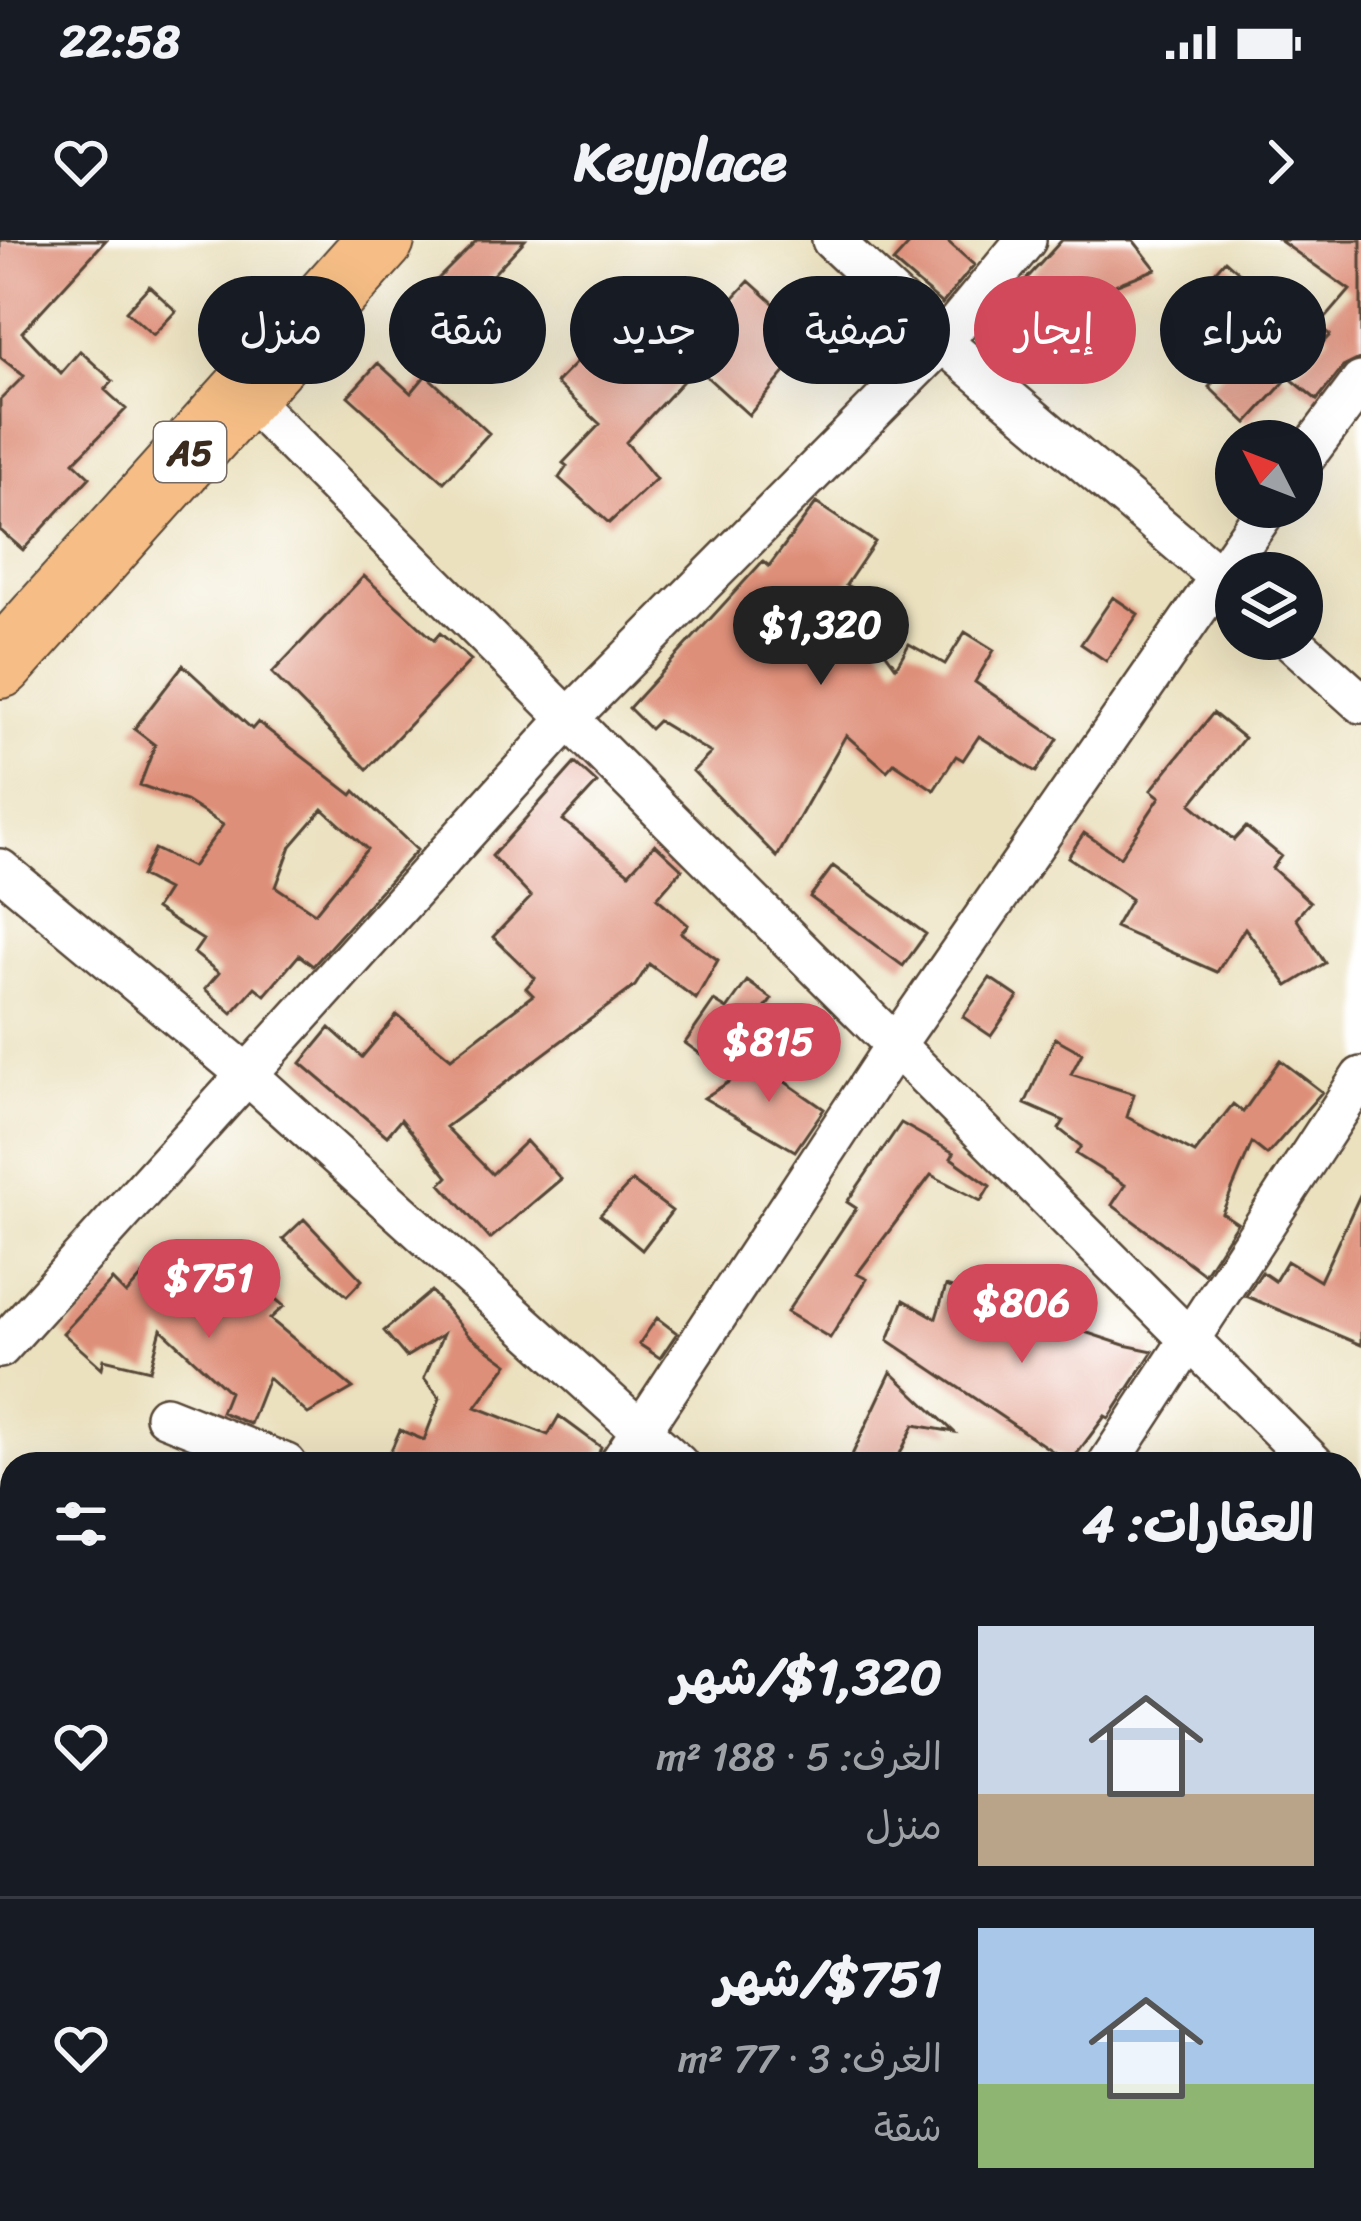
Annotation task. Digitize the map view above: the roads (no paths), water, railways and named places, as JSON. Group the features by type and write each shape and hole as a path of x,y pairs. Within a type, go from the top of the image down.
{"highway":[{"name":"A5","path":"0,665 381,240"}],"street":[{"path":"832,240 871,276"},
{"path":"950,332 1026,240"},
{"path":"950,349 1215,573"},
{"path":"1323,433 1361,382"},
{"path":"0,1348 571,716 900,384"},
{"path":"243,393 1302,1452"},
{"path":"626,1452 894,1047 1215,600"},
{"path":"1313,660 1361,703"},
{"path":"0,869 249,1076 665,1452"},
{"path":"1116,1452 1361,1077"},
{"path":"165,1415 256,1452"}]}
